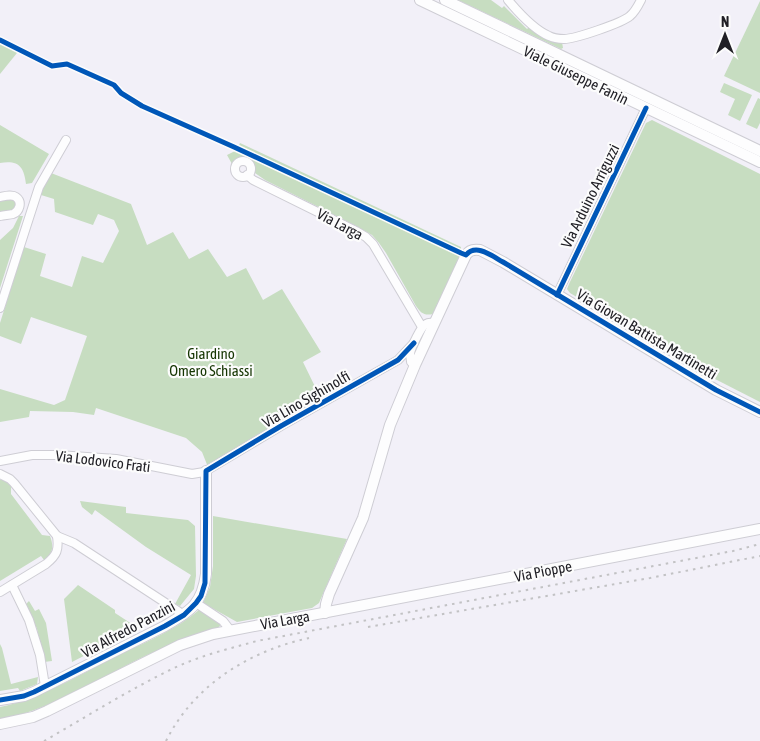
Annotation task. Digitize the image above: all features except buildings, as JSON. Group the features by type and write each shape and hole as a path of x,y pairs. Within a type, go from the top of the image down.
{"street":[{"name":"Viale Giuseppe Fanin","path":"420,0 760,162"},
{"name":"Viale Giuseppe Fanin","path":"445,0 760,151"},
{"path":"508,0 539,30 548,36 558,39 582,35 625,20 634,12 641,0"},
{"name":"Via Arduino Arriguzzi","path":"557,294 646,108"},
{"path":"0,308 39,187 66,140"},
{"name":"Via Larga","path":"247,175 253,180 356,231 373,244 422,327 410,354 411,362 415,365"},
{"path":"0,197 11,195 16,197 20,206 18,211 13,214 0,216"},
{"name":"Via Giovan Battista Martinetti","path":"469,251 485,252 716,390 760,412"},
{"name":"Via Larga","path":"0,724 33,717 198,638 230,630 325,613 329,594 363,518 390,425 434,323 469,251"},
{"path":"422,327 430,322 434,323"},
{"name":"Via Lino Sighinolfi","path":"206,472 281,426 398,360 414,344"},
{"name":"Via Lodovico Frati","path":"0,461 47,454 116,459 192,474 206,472"},
{"name":"Via Alfredo Panzini","path":"0,700 24,696 45,686 165,626 184,615 196,603 204,589 206,574 206,472"},
{"path":"0,474 14,483 57,536 74,543 184,615"},
{"name":"Via Pioppe","path":"325,613 760,530"},
{"path":"0,592 53,558 57,552 57,536"},
{"path":"12,585 29,620 40,655 45,686"},
{"name":"Via Alfredo Panzini","path":"196,603 223,621 230,630"}],"green space":[{"path":"458,0 491,0 502,8 504,6 527,29 530,26 562,42 563,48 561,49"},
{"path":"760,1 760,93 724,76"},
{"path":"0,38 21,48 0,74"},
{"path":"724,83 752,95 740,121 728,115 735,99 720,92"},
{"path":"758,98 760,99 760,123 757,129 746,124"},
{"path":"652,120 760,174 760,402 715,379 570,293 567,289 646,123"},
{"path":"0,125 49,154 32,183 26,184 22,169 16,164 0,163"},
{"path":"240,143 461,247 460,257 433,314 421,312 386,253 372,235 265,180 255,173 251,161 241,158 232,164 227,155 237,150"},
{"name":"Giardino Omero Schiassi","path":"51,173 131,204 147,245 173,232 189,259 208,249 227,277 246,268 263,300 282,289 321,352 303,362 324,405 208,467 202,452 186,438 96,408 94,415 73,412 30,411 29,417 0,422 0,389 54,405 65,400 87,336 31,317 21,344 0,336 0,323 24,247 46,254 40,276 72,287 82,256 103,263 119,231 114,220 98,214 93,225 55,212 54,199 41,195"},
{"path":"0,199 15,199 17,209 0,214"},
{"path":"19,216 23,216 0,288 0,240 13,228"},
{"path":"3,479 11,486 11,494 42,535 50,536 52,547 51,553 44,560 41,556 0,581 0,480"},
{"path":"80,501 126,507 126,513 188,520 195,526 196,576 194,589 180,606 175,604 191,575 146,547 95,510 92,515 82,507"},
{"path":"213,516 347,539 319,603 312,608 237,622 203,603 210,587 213,566"},
{"path":"78,585 138,628 72,662 64,599"},
{"path":"29,601 35,611 39,609 46,623 52,661 44,662 37,629 26,604"},
{"path":"199,610 220,622 219,627 160,649 55,702 0,720 0,707 31,698 61,685 151,640"},
{"path":"0,644 11,684 38,677 37,684 20,691 18,688 0,691"}],"railway":[{"path":"44,741 122,695 170,670 202,657 235,647 257,641 733,551 760,544"},
{"path":"368,627 650,578 760,556"},
{"path":"166,741 192,703 226,673 265,652 309,638"}],"cycle path":[{"path":"0,40 52,66 67,64 114,85 121,93 142,106 461,253 466,255 474,250 479,250 489,254 716,390 760,412"},
{"path":"557,295 646,108"},
{"path":"0,700 24,696 34,692 184,615 201,596 205,583 206,471 398,360 414,343"}]}
